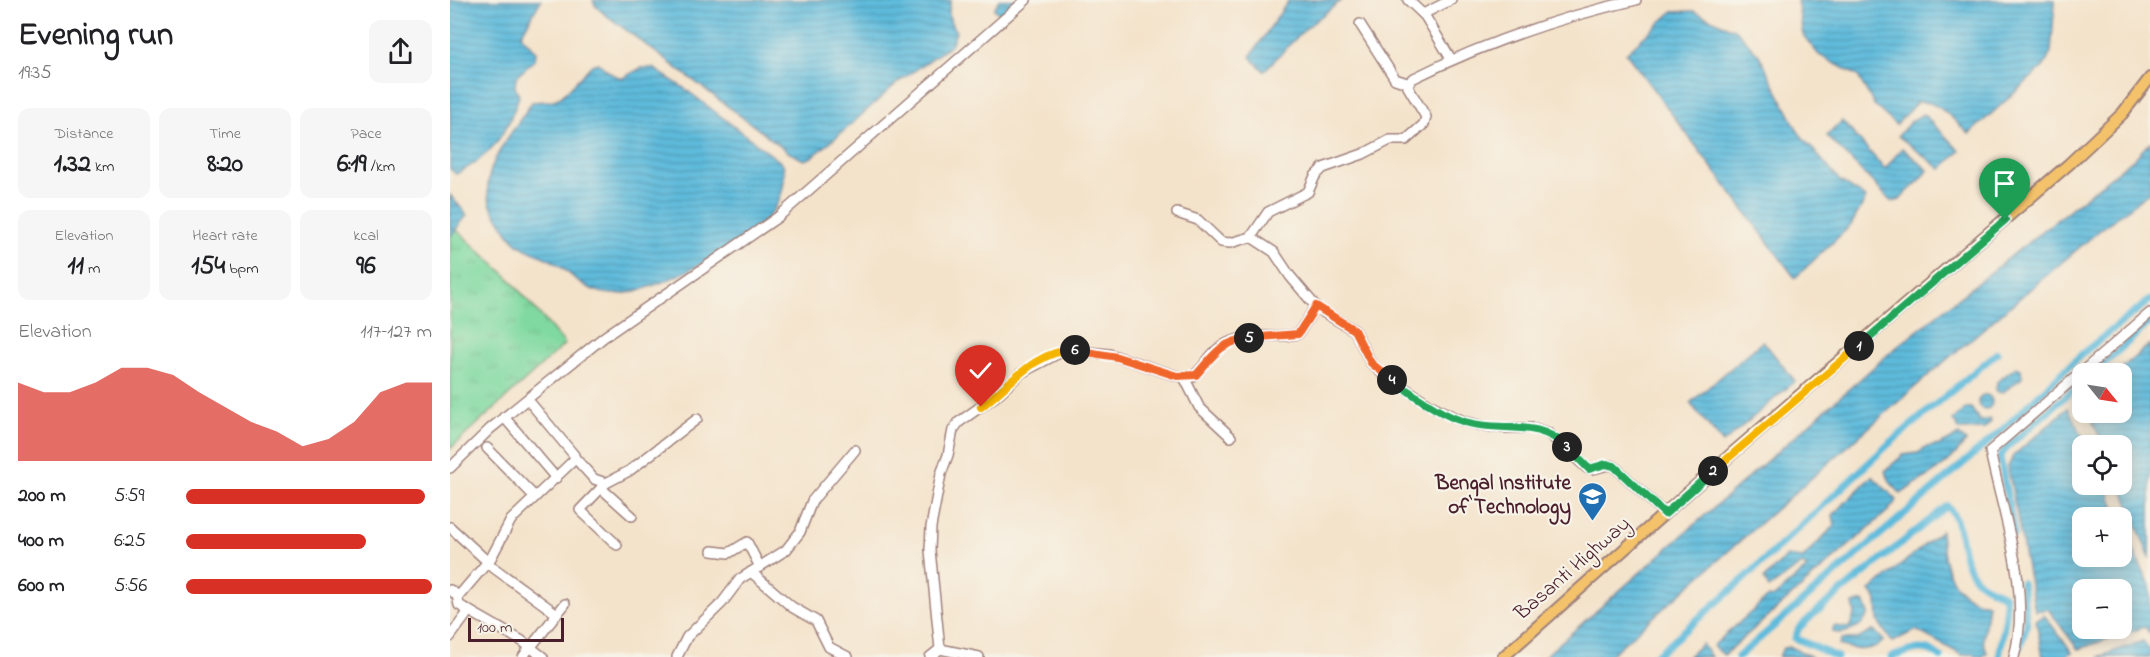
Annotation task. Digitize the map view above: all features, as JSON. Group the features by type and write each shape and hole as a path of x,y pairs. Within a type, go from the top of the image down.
{"main road":[{"name":"Basanti Highway","path":"1503,657 2077,157 2122,114 2150,78"}],"street":[{"path":"450,468 504,417 612,332 772,222 883,128 1026,0"},
{"path":"1408,0 1423,14 1451,59"},
{"path":"1423,14 1451,0"},
{"path":"1407,84 1451,59 1486,44 1551,22 1636,0"},
{"path":"1177,213 1198,220 1221,242 1230,243 1251,237 1268,212 1308,192 1315,176 1323,168 1363,154 1390,140 1406,140 1416,133 1426,117 1407,84 1395,79 1360,24"},
{"path":"1251,237 1274,252 1290,276 1316,306 1354,330 1377,369 1434,407 1463,421 1484,427 1534,428 1548,433 1589,469 1606,464 1614,466 1665,514"},
{"path":"940,649 930,550 931,527 941,474 953,430 959,422 996,396 1021,373 1065,350 1109,354 1184,377 1196,375 1216,350 1233,342 1256,336 1298,334 1316,306"},
{"path":"2014,657 2019,637 2020,604 1990,451 2150,313"},
{"path":"1184,377 1199,407 1231,437"},
{"path":"528,400 575,458 632,516"},
{"path":"504,417 556,478"},
{"path":"617,545 581,513 581,508 604,485 629,471 697,419"},
{"path":"486,448 535,497"},
{"path":"677,657 687,637 722,603 740,579 790,546 800,531 817,494 855,450"},
{"path":"458,600 487,563 511,520 575,458"},
{"path":"450,527 487,563 556,614"},
{"path":"712,550 729,553 747,542 760,567"},
{"path":"751,572 792,607 816,621 829,647 849,657"},
{"path":"450,590 468,611 531,645 543,657"},
{"path":"523,657 565,604"},
{"path":"450,637 468,611"},
{"path":"930,657 940,649"},
{"path":"940,649 979,657"}],"green space":[{"path":"450,224 507,276 565,344 450,449"}],"water":[{"path":"450,0 541,0 521,35 536,52 535,60 516,77 515,87 519,96 509,122 488,152 456,174 450,169"},
{"path":"593,0 951,0 949,17 956,32 951,45 897,83 846,129 812,157 804,160 790,153 602,12"},
{"path":"999,0 1020,0 1000,14 994,9"},
{"path":"1289,0 1342,0 1306,28 1264,71 1250,57"},
{"path":"1797,0 2055,0 2051,52 2044,66 1969,134 1945,112 1925,102 1917,102 1896,125 1875,106 1858,76 1819,55 1803,35"},
{"path":"1693,11 1736,30 1759,55 1799,133 1839,180 1866,198 1851,225 1795,278 1626,53 1672,12"},
{"path":"598,63 613,75 623,78 641,68 653,68 684,88 783,164 784,171 784,184 777,204 758,227 741,240 673,278 650,287 614,294 592,290 556,263 515,242 490,204 488,189 490,174 496,159 532,102 551,101 561,97 592,65"},
{"path":"1923,114 1960,151 1941,169 1898,136 1911,121"},
{"path":"1842,121 1885,169 1902,148 1928,170 1900,200 1892,202 1827,136"},
{"path":"2150,142 2150,192 2100,230 1931,373 1608,657 1544,657 1892,351 2138,155"},
{"path":"450,195 467,215 450,237"},
{"path":"1763,341 1795,381 1723,443 1690,403"},
{"path":"2150,344 2150,559 2132,513 2132,507 2130,507 2125,495 2132,495 2132,435 2099,435 2093,423 2132,423 2132,363 2128,363"},
{"path":"2016,367 2021,369 2022,378 2002,393 1996,391 1997,382"},
{"path":"1982,395 1988,395 1992,402 1988,409 1982,409 1978,405 1978,399"},
{"path":"1966,408 1971,408 1980,421 1990,419 1991,422 1984,429 1960,430 1953,420"},
{"path":"2068,408 2072,416 2072,423 2076,423 2082,435 2072,435 2072,495 2110,495 2115,507 2072,507 2072,567 2132,567 2132,547 2150,586 2150,634 2145,627 2132,631 2132,579 2072,579 2072,639 2108,639 2078,649 2048,609 2035,611 2008,467 2013,456"},
{"path":"1959,435 1966,441 1950,459 1935,471 1901,494 1891,483 1885,471 1903,455 1918,453 1927,447 1940,445"},
{"path":"1872,476 1897,500 1888,511 1724,655 1713,646 1768,597 1773,598 1807,568 1802,564 1769,588 1764,579 1787,556 1803,558 1835,525 1833,515"},
{"path":"1941,531 1944,556 1951,578 1965,594 1988,604 1983,640 1987,653 1982,657 1973,654 1962,655 1916,630 1892,642 1878,621 1877,600 1870,591"},
{"path":"1864,601 1869,614 1862,623 1849,631 1832,632 1834,626 1849,628 1855,613 1853,604"},
{"path":"2044,615 2072,652 2065,657 2043,657 2036,620"},
{"path":"1874,630 1884,641 1878,645 1867,649 1856,649 1839,645 1842,639 1858,639"},
{"path":"2143,641 2150,650 2150,657 2098,657"},
{"path":"1702,644 1711,657 1688,657"},
{"path":"1791,647 1812,657 1779,657 1783,648"}],"waterway":[{"path":"1738,657 2001,431 2083,353 2150,300"},
{"path":"2105,363 2150,322"},
{"path":"1654,657 1745,578 1890,443 1997,353"},
{"path":"2014,534 2000,457 2008,446 2072,391"},
{"path":"1837,657 1795,638 1799,628 1947,506 1957,524 1970,571 1986,587 2005,597 2006,615 1999,657"},
{"path":"2019,649 2027,625 2022,583"},
{"path":"1892,657 1917,649 1929,650 1941,657"}],"place":[{"name":"Bengal Institute of Technology","path":"1592,522"}],"route":[{"path":"981,407 1030,366 1054,353 1065,350 1109,354 1177,376 1192,377 1223,345 1256,336 1298,334 1316,306 1354,330 1371,363 1377,369 1434,407 1463,421 1484,427 1534,428 1548,433 1557,438 1580,463 1589,469 1593,470 1606,464 1614,466 1665,514 1735,451 2005,220"}]}
